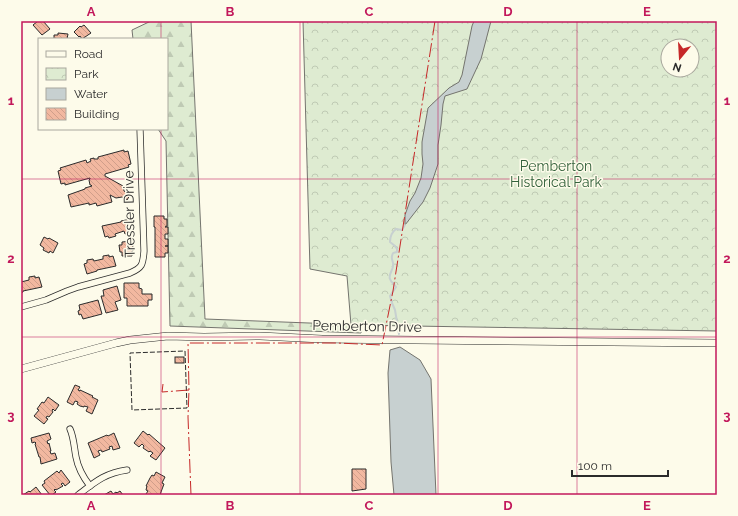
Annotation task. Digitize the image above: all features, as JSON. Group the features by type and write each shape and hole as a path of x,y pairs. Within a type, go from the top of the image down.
{"street":[{"name":"Tressler Drive","path":"21,307 46,300 78,287 130,273 141,267 144,246 140,130"},
{"name":"Pemberton Drive","path":"21,369 116,343 168,336 717,343"},
{"path":"70,429 74,440 78,466 90,486"},
{"path":"78,495 112,472 127,470"}],"green space":[{"path":"151,21 191,21 205,319 361,325 361,333 170,326 166,141 159,130 168,130 168,38 133,38 132,30"},
{"name":"Pemberton Historical Park","path":"303,21 717,21 717,331 351,325 347,276 310,269"}],"water":[{"path":"474,21 491,21 481,59 467,89 445,96 438,145 438,164 430,188 423,202 405,225 405,215 421,178 423,164 422,142 428,108 449,88 459,82 462,75"},
{"path":"400,347 420,360 431,379 436,495 394,495 391,462 388,373 390,350"}],"building":[{"path":"38,21 43,21 50,29 42,35 33,25"},
{"path":"84,25 91,33 84,38 79,37 74,32 80,26 81,27"},
{"path":"58,33 68,34 67,38 54,38 54,35 58,35"},
{"path":"124,150 124,152 128,151 131,164 128,165 129,167 105,174 105,176 123,186 124,191 130,195 127,200 122,197 116,198 110,195 112,202 97,206 96,203 89,205 89,203 71,207 68,195 92,186 90,185 90,178 65,185 65,183 61,184 58,171 61,170 60,168 86,160 87,163 91,161 90,159 98,159 98,157"},
{"path":"154,216 164,216 164,219 167,219 167,226 165,227 168,227 168,234 165,234 165,239 168,239 168,253 165,253 165,257 155,257"},
{"path":"131,219 134,229 131,230 131,232 125,234 124,231 115,234 116,236 109,238 108,236 105,237 102,226"},
{"path":"44,237 58,243 53,253 43,250 44,248 40,245"},
{"path":"132,241 132,256 122,256 119,245 122,245 122,242"},
{"path":"109,255 109,257 113,256 116,266 87,274 84,264 87,263 87,260 93,259 94,261 103,259 103,256"},
{"path":"35,276 35,278 39,277 42,287 23,291 21,293 21,282 29,280 29,277"},
{"path":"124,283 139,283 139,288 142,289 142,294 152,294 152,300 148,300 148,306 127,306 127,298 124,298"},
{"path":"117,286 121,300 115,302 118,310 106,313 101,296 104,296 103,290"},
{"path":"98,300 102,314 83,319 81,314 79,315 79,305"},
{"path":"175,357 184,357 184,363 175,363"},
{"path":"75,385 80,387 78,390 93,396 92,397 98,400 92,414 86,411 88,407 80,406 77,404 78,402 75,401 73,405 67,402"},
{"path":"48,397 59,405 55,411 53,409 52,410 53,412 49,417 47,416 46,418 48,419 44,424 34,416 39,410 37,409 42,402 44,403"},
{"path":"143,431 148,435 149,434 165,448 156,460 150,456 153,453 143,448 144,446 142,444 139,447 134,443"},
{"path":"49,433 51,439 47,441 48,444 49,443 50,451 51,454 55,453 57,459 41,464 35,444 36,443 32,443 31,438"},
{"path":"114,433 120,448 113,450 112,446 109,447 110,449 102,452 101,450 98,451 100,455 94,458 88,443"},
{"path":"352,469 366,469 366,489 352,491"},
{"path":"61,470 70,482 65,486 63,483 61,484 63,486 56,490 55,489 54,490 56,492 50,495 42,485 45,483 44,481 57,471 59,473"},
{"path":"156,472 165,477 162,483 164,484 160,495 148,495 146,494 148,491 146,490 146,486 152,475 154,476"},
{"path":"36,487 42,495 23,495 29,491 30,492"},
{"path":"111,491 113,494 120,491 123,495 104,495"}],"waterway":[{"path":"399,334 395,310 390,296 396,287 391,281 390,274 393,268 392,256 393,253 397,252 397,249 390,242 390,240 395,230 402,230 405,225"}],"fence":[{"path":"185,351 187,408 132,410 130,353 185,351"}],"power":[{"path":"191,495 188,417 188,343 337,343 382,345 393,291 435,21"},
{"path":"163,384 162,392 189,390"}]}
